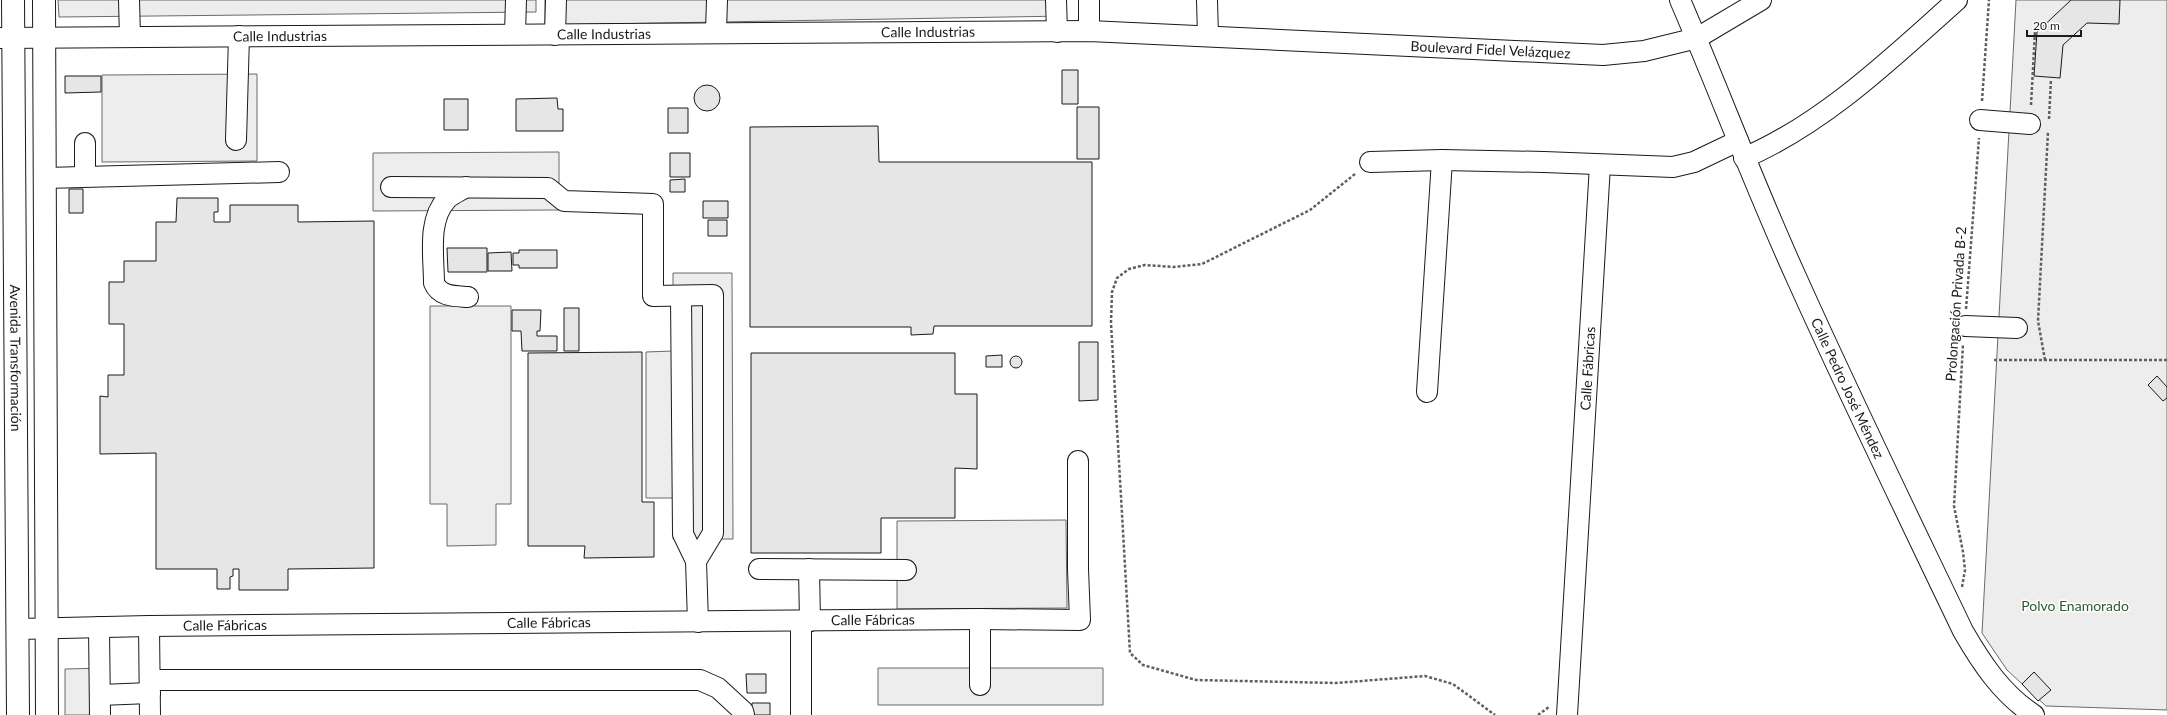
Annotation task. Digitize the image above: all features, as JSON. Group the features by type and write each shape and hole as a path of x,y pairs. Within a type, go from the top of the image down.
{"main road":[{"name":"Avenida Transformación","path":"13,0 7,38 15,179 18,715"},
{"name":"Avenida Transformación","path":"44,0 47,715"},
{"path":"15,179 45,178"}],"street":[{"path":"129,0 130,37"},
{"path":"515,34 516,0"},
{"path":"555,35 556,0"},
{"path":"716,32 717,0"},
{"path":"1056,0 1057,32"},
{"path":"1089,0 1089,31"},
{"path":"1207,0 1208,36"},
{"name":"Calle Pedro José Méndez","path":"1680,0 1796,278 1962,631 1995,681 2013,699 2034,715"},
{"name":"Boulevard Fidel Velázquez","path":"1208,36 1549,54 1603,55 1644,51 1697,38 1761,0"},
{"path":"1370,162 1442,160 1673,167 1741,149 1775,145 1828,108 1882,67 1957,0"},
{"name":"Calle Industrias","path":"7,38 515,34 555,35 716,32 1089,31 1208,36"},
{"path":"236,140 239,36"},
{"path":"1980,120 2039,122"},
{"path":"85,143 85,176"},
{"path":"1427,392 1442,160"},
{"name":"Calle Fábricas","path":"1566,715 1600,165"},
{"path":"45,178 279,172"},
{"path":"391,187 548,188 564,201 654,204 653,296 713,295 713,533 696,561"},
{"path":"466,187 448,199 439,210 434,224 434,283 436,288 445,294 468,297"},
{"path":"680,296 683,534 696,561 698,622"},
{"path":"1964,326 2017,328"},
{"name":"Calle Fábricas","path":"18,629 149,626 980,619 1080,620 1078,569 1078,461"},
{"path":"801,715 809,568"},
{"path":"759,569 809,568 906,570"},
{"path":"980,619 980,684"},
{"path":"149,626 150,715"},
{"path":"99,627 100,715"},
{"path":"100,695 150,687 700,680 718,688 743,711 744,715"}],"path":[{"name":"Prolongación Privada B-2","path":"1950,604 1960,592 1965,570 1954,506 1957,419 1989,0"},
{"path":"2035,32 2039,122 2038,321 2045,360"},
{"path":"2039,122 2050,79"},
{"path":"1370,162 1310,210 1202,264 1174,267 1145,265 1129,269 1117,278 1112,292 1111,323 1130,653 1143,664 1196,680 1336,684 1425,676 1453,684 1495,715"},
{"path":"1994,360 2167,360"}],"shaded area":[{"path":"58,0 536,0 536,12 59,17"},
{"path":"545,0 1065,0 1065,16 545,25"},
{"name":"Polvo Enamorado","path":"2016,0 2167,0 2167,710 2046,706 2007,670 1982,633"},
{"path":"257,74 257,161 102,162 102,75"},
{"path":"559,152 559,210 373,211 373,153"},
{"path":"673,273 732,273 733,539 673,539 673,498 646,498 646,352 673,351"},
{"path":"430,306 511,306 511,504 496,504 496,545 447,546 447,504 430,504"},
{"path":"1066,520 1067,608 897,609 897,521"},
{"path":"106,668 106,715 65,715 65,669"},
{"path":"878,668 1103,668 1103,705 878,705"}],"building":[{"path":"2071,0 2120,0 2119,24 2087,23 2063,45 2060,78 2034,76 2037,32"},
{"path":"1062,70 1078,70 1078,104 1062,104"},
{"path":"65,76 101,76 101,92 65,93"},
{"path":"707,85 716,89 720,98 716,107 707,111 698,107 694,98 698,89"},
{"path":"557,98 558,109 563,109 563,131 516,131 516,99"},
{"path":"444,99 468,99 468,130 444,130"},
{"path":"1077,107 1099,107 1099,159 1077,159"},
{"path":"668,108 688,108 688,133 668,133"},
{"path":"878,126 879,162 1092,162 1092,326 934,326 933,334 911,335 911,327 750,327 750,127"},
{"path":"670,153 690,153 690,177 670,177"},
{"path":"685,179 685,192 670,192 670,180"},
{"path":"69,189 83,189 83,213 69,213"},
{"path":"177,198 218,198 218,212 214,212 214,222 230,222 230,205 298,205 298,222 374,221 374,568 288,569 288,590 239,590 239,569 233,569 233,576 230,577 230,589 217,589 217,569 156,569 156,453 100,454 100,396 108,397 108,375 124,375 124,324 109,324 109,282 124,282 124,261 156,261 156,222 176,222"},
{"path":"703,201 728,201 728,218 703,218"},
{"path":"708,220 727,220 727,236 708,236"},
{"path":"447,248 487,248 487,272 448,272"},
{"path":"519,250 557,250 557,268 519,268 519,265 513,265 513,253 519,253"},
{"path":"511,252 512,271 488,271 488,253"},
{"path":"564,308 579,308 579,351 564,351"},
{"path":"512,310 541,310 540,331 537,331 537,336 557,336 557,351 522,351 521,331 512,331"},
{"path":"1079,342 1098,342 1098,400 1079,401"},
{"path":"642,352 642,502 654,502 654,557 584,558 585,546 528,546 528,353"},
{"path":"751,353 955,353 955,394 977,394 977,469 955,468 955,518 881,518 881,553 751,553"},
{"path":"1002,355 1002,367 986,367 986,356"},
{"path":"1014,356 1018,356 1022,362 1018,368 1014,368 1010,364 1010,360"},
{"path":"2157,376 2167,387 2167,398 2163,401 2148,385"},
{"path":"2034,672 2051,690 2038,701 2022,684"},
{"path":"746,674 766,674 766,693 747,693"},
{"path":"752,703 770,703 770,715 752,715"}]}
